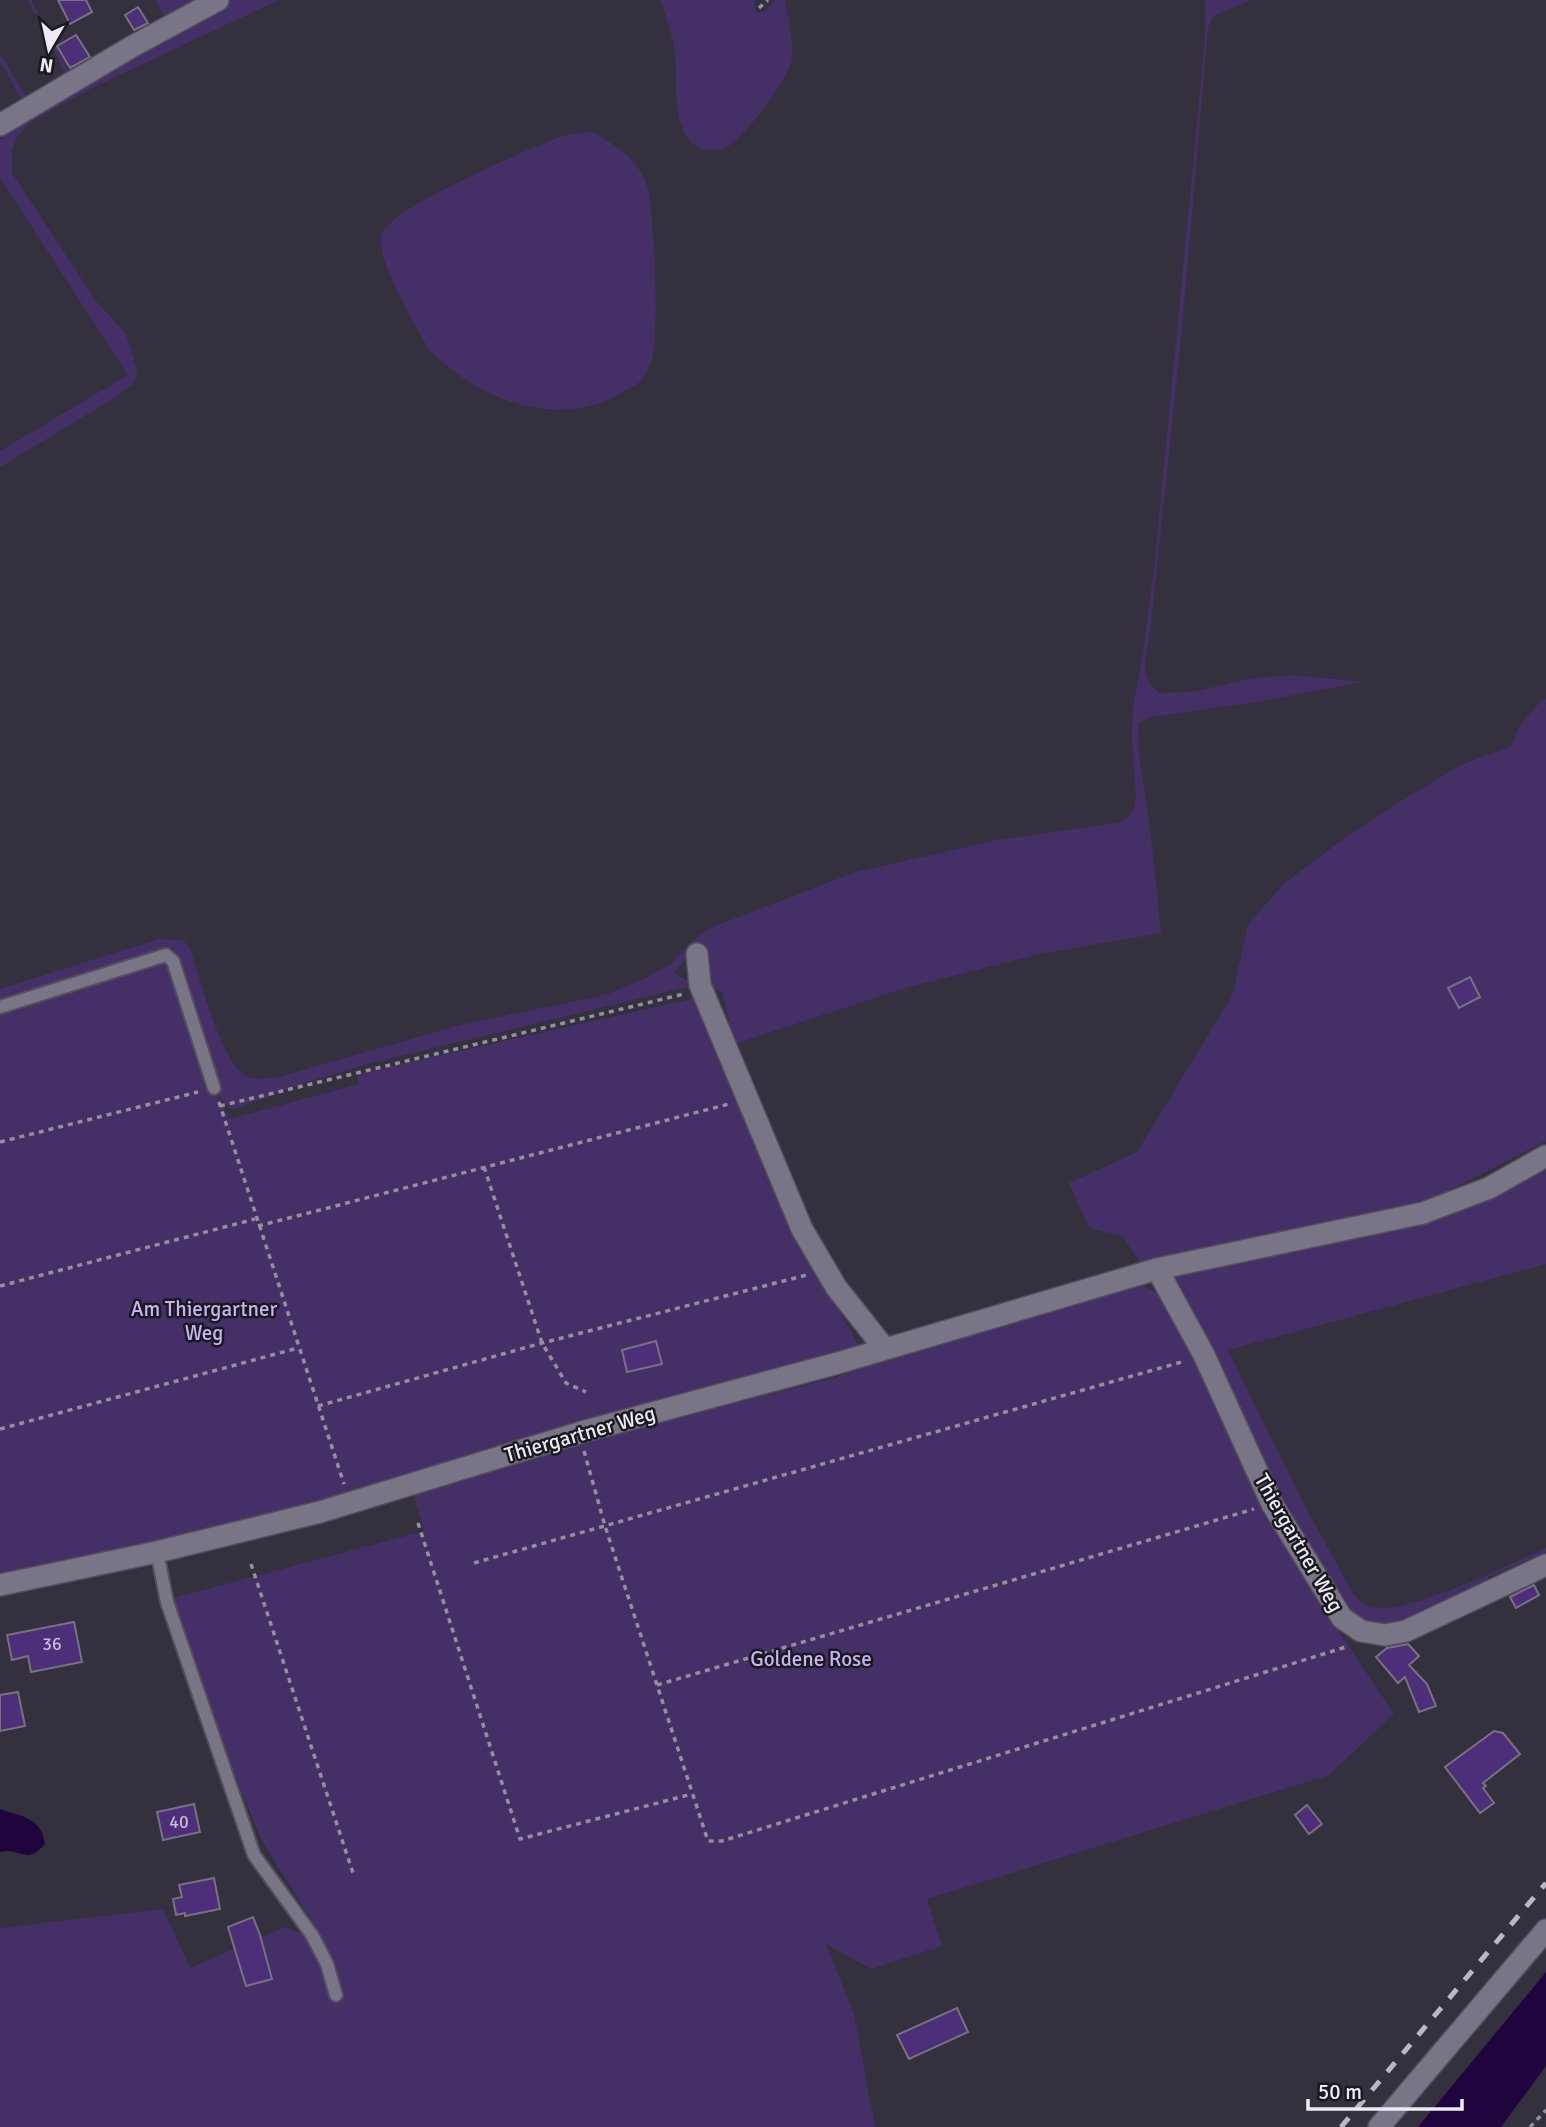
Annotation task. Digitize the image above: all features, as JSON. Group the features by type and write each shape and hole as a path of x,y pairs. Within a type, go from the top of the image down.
{"street":[{"path":"0,125 144,40 218,0"},
{"path":"697,954 700,985 802,1229 836,1286 885,1349"},
{"name":"Thiergartner Weg","path":"0,1585 157,1552 350,1503 582,1432 885,1349 1157,1269 1423,1213 1489,1188 1546,1156"},
{"name":"Thiergartner Weg","path":"1157,1269 1204,1355 1272,1504 1342,1618 1362,1631 1385,1635 1406,1631 1546,1565"},
{"path":"1379,2127 1546,1930"}],"lane":[{"path":"0,1007 166,955 173,961 214,1088"},
{"path":"157,1552 167,1602 254,1855 312,1935 327,1964 337,1995"}],"path":[{"path":"759,8 768,0"},
{"path":"220,1106 694,992 700,985"},
{"path":"0,1142 214,1088 350,1503"},
{"path":"258,1226 747,1099"},
{"path":"485,1167 542,1343 566,1383 586,1392"},
{"path":"0,1286 255,1219"},
{"path":"318,1406 542,1343 826,1270"},
{"path":"0,1429 298,1348"},
{"path":"474,1563 1204,1355"},
{"path":"582,1432 583,1448 605,1526 708,1841 722,1841 1348,1646 1362,1631"},
{"path":"656,1685 1272,1504"},
{"path":"418,1523 520,1839 692,1794"},
{"path":"251,1564 353,1873"},
{"path":"1530,2127 1546,2110"}],"green space":[{"path":"28,0 31,0 71,75 63,77 63,69"},
{"path":"155,0 204,0 166,20"},
{"path":"232,0 279,0 88,90 29,123 17,137 12,151 12,173 96,301 126,334 137,371 134,383 116,397 0,467 0,451 128,375 0,178 0,140 10,129 160,40 172,38 192,21"},
{"path":"661,0 756,0 754,2 757,12 765,11 775,0 785,0 792,44 789,68 753,122 725,148 714,151 699,148 690,141 682,126 677,103 675,54"},
{"path":"1205,0 1252,0 1213,16 1208,28 1183,319 1146,672 1152,686 1159,693 1192,692 1254,678 1293,675 1363,682 1263,701 1152,717 1139,722 1138,747 1161,933 1039,954 902,989 734,1044 722,991 710,988 693,951 674,973 688,981 687,987 368,1064 308,1082 235,1109 228,1108 219,1096 173,948 0,1005 0,989 159,939 183,940 190,948 220,1039 229,1056 248,1077 275,1078 460,1025 605,995 644,979 672,963 691,942 710,928 856,872 997,840 1123,822 1133,812 1136,797 1133,706 1143,654 1155,559 1205,39"},
{"path":"0,54 26,96 34,96 24,104 0,61"},
{"path":"591,131 629,158 645,180 651,214 655,269 652,359 646,374 639,382 600,403 555,410 532,407 488,393 432,353 390,276 384,259 381,235 390,223 408,210 462,180 560,137"},
{"path":"1546,699 1546,1141 1403,1214 1142,1265 1122,1236 1089,1228 1069,1183 1137,1152 1232,996 1248,924 1286,882 1345,838 1461,765 1512,746 1519,726 1542,700"},
{"name":"Am Thiergartner Weg","path":"168,960 214,1090 230,1119 359,1084 357,1074 700,997 818,1272 859,1346 315,1504 0,1576 0,1014"},
{"path":"1546,1159 1546,1264 1228,1350 1305,1506 1353,1594 1365,1605 1387,1608 1432,1597 1546,1548 1546,1552 1488,1577 1491,1586 1416,1622 1374,1627 1355,1618 1342,1605 1272,1486 1170,1280 1173,1272 1401,1227"},
{"name":"Goldene Rose","path":"1142,1284 1160,1296 1199,1357 1258,1500 1345,1641 1394,1714 1329,1775 927,1899 942,1946 871,1969 826,1944 854,2014 875,2127 0,2127 0,1928 163,1909 190,1968 285,1927 309,1937 317,1929 262,1841 218,1734 174,1598 424,1531 413,1494 588,1440 834,1378 969,1331"}],"shaded area":[{"path":"0,1809 30,1819 40,1828 45,1844 28,1855 0,1852"},
{"path":"1546,1972 1546,2066 1501,2127 1418,2127"}],"building":[{"path":"58,0 86,0 92,12 70,24"},
{"path":"138,7 148,23 134,30 125,15"},
{"path":"76,35 90,57 70,68 57,46"},
{"path":"1470,977 1480,997 1459,1008 1448,988"},
{"path":"656,1341 662,1364 627,1372 622,1350"},
{"path":"1534,1585 1539,1595 1516,1608 1510,1597"},
{"path":"74,1622 82,1662 31,1672 28,1656 12,1660 7,1635"},
{"path":"1408,1644 1419,1656 1409,1665 1427,1684 1436,1706 1419,1712 1405,1677 1398,1683 1376,1657 1387,1648"},
{"path":"18,1692 25,1726 0,1731 0,1695"},
{"path":"1494,1731 1503,1733 1520,1754 1483,1783 1486,1786 1483,1788 1494,1803 1480,1813 1445,1767"},
{"path":"194,1804 200,1832 163,1840 157,1812"},
{"path":"1307,1805 1322,1824 1309,1834 1295,1815"},
{"path":"214,1878 220,1909 185,1916 185,1913 176,1915 173,1899 182,1897 179,1885"},
{"path":"253,1917 272,1979 246,1986 228,1927"},
{"path":"957,2008 968,2032 909,2059 897,2035"}],"railway":[{"path":"1341,2127 1546,1883"}]}
